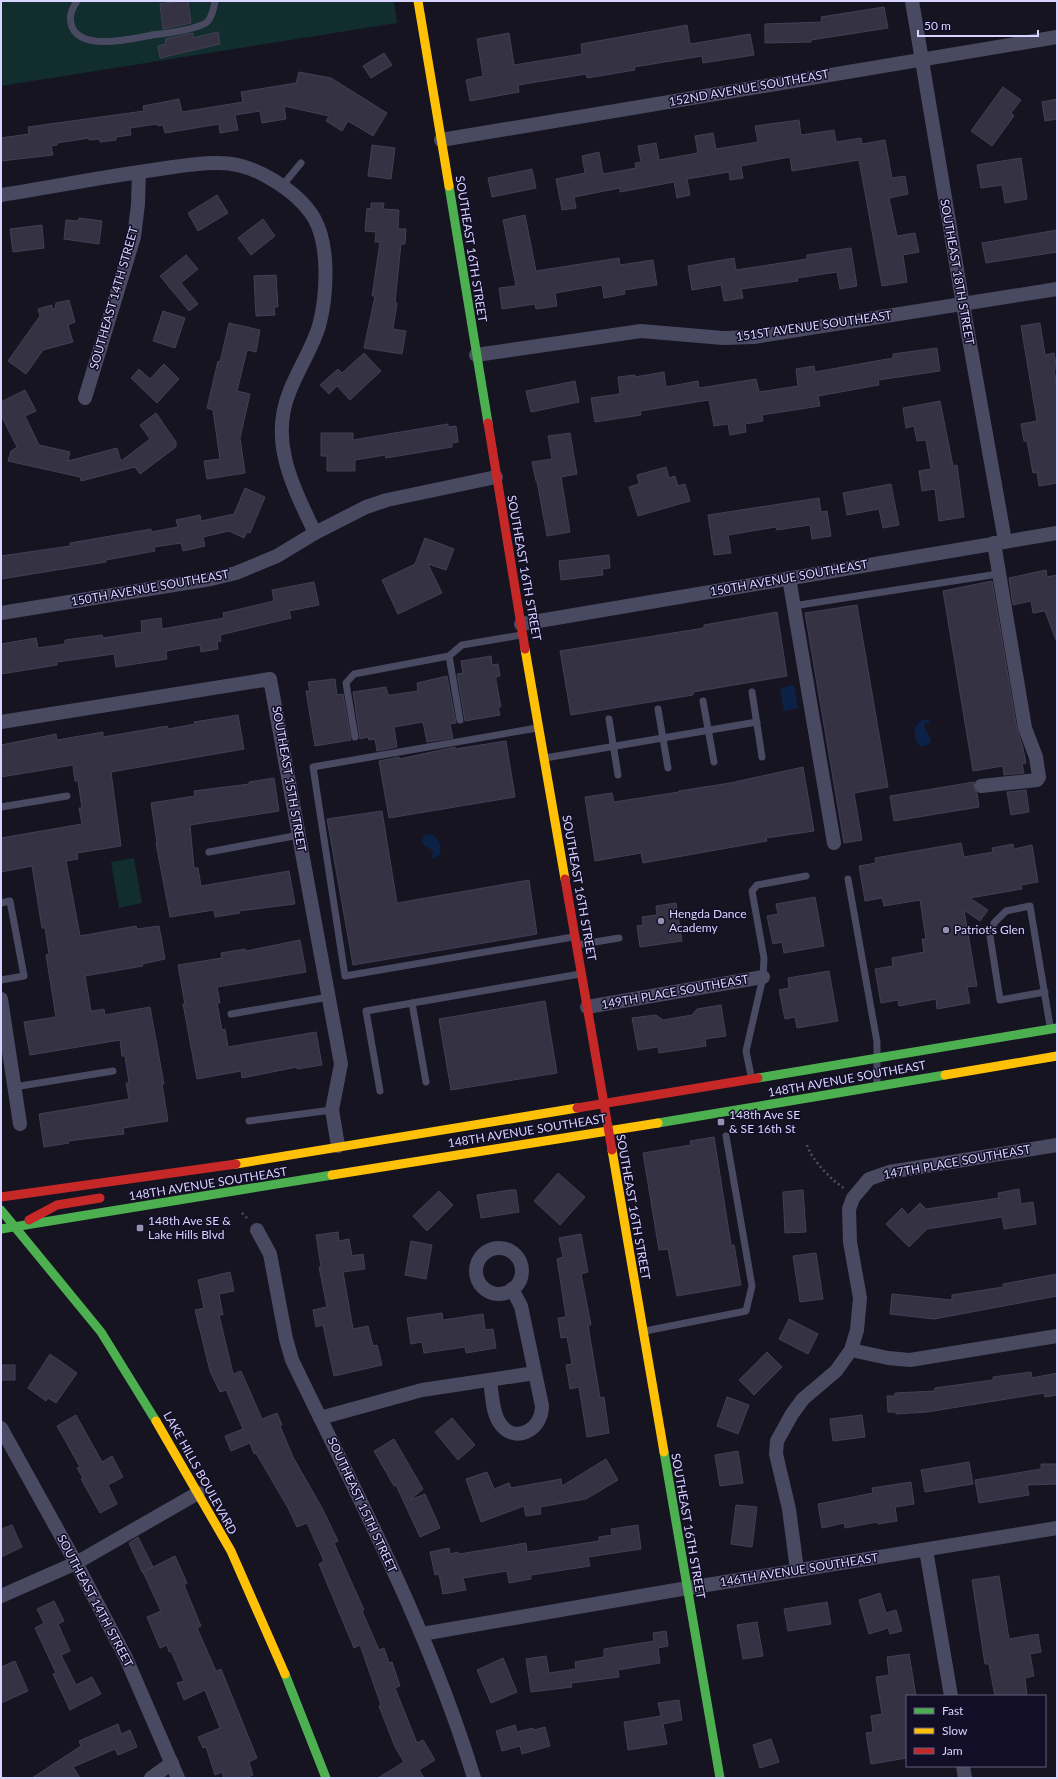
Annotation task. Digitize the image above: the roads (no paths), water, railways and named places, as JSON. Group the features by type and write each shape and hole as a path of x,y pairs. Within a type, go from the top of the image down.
{"street":[{"name":"SOUTHEAST 16TH STREET","path":"418,1 496,477 576,941 607,1131 720,1778"},
{"name":"SOUTHEAST 18TH STREET","path":"912,1 963,305 1000,542 998,574 1025,728 1036,757 1039,777 1037,780 981,786"},
{"name":"152ND AVENUE SOUTHEAST","path":"441,140 922,58 1057,37"},
{"path":"1,195 139,172 203,163 221,163 241,166 261,173 282,186 306,207 315,219 321,238 325,263 326,290 318,327 288,395 281,439 289,477 315,533"},
{"name":"SOUTHEAST 14TH STREET","path":"85,398 134,237 138,204 139,172"},
{"name":"151ST AVENUE SOUTHEAST","path":"476,355 641,331 723,338 754,337 1057,289"},
{"name":"150TH AVENUE SOUTHEAST","path":"1,613 211,579 236,573 277,556 315,533 366,507 387,500 496,477"},
{"name":"150TH AVENUE SOUTHEAST","path":"522,629 789,578 1057,533"},
{"path":"789,578 834,843"},
{"name":"SOUTHEAST 15TH STREET","path":"1,722 270,679 341,1064 332,1110 338,1146"},
{"name":"149TH PLACE SOUTHEAST","path":"587,1007 763,977"},
{"path":"1,999 20,1124"},
{"name":"148TH AVENUE SOUTHEAST","path":"1,1196 200,1170 1054,1028"},
{"name":"148TH AVENUE SOUTHEAST","path":"1,1229 607,1131 1057,1056"},
{"name":"147TH PLACE SOUTHEAST","path":"851,1350 857,1330 860,1298 850,1242 848,1218 849,1209 859,1191 869,1180 889,1172 1057,1145"},
{"path":"178,1183 200,1170"},
{"path":"15,1227 57,1205 111,1196"},
{"name":"LAKE HILLS BOULEVARD","path":"1,1210 100,1332 123,1365 198,1493 230,1551 268,1633 303,1716 326,1778"},
{"name":"SOUTHEAST 15TH STREET","path":"257,1230 270,1254 286,1339 292,1360 422,1634 454,1716 474,1778"},
{"path":"490,1380 497,1420 507,1430 522,1433 535,1427 542,1414 521,1306 512,1289"},
{"path":"797,1570 789,1508 776,1454 777,1441 792,1414 803,1399 836,1371 851,1350 888,1358 910,1360 1057,1336"},
{"path":"320,1418 422,1390 535,1373"},
{"name":"SOUTHEAST 14TH STREET","path":"1,1428 76,1563 126,1658 178,1778"},
{"path":"1,1596 76,1563 198,1493"},
{"name":"146TH AVENUE SOUTHEAST","path":"422,1634 687,1588 1057,1528"},
{"path":"926,1550 951,1695"},
{"path":"151,1778 172,1763"},
{"path":"963,1767 965,1778"}],"lane":[{"path":"76,1 72,8 70,20 76,34 82,39 116,41 167,33 200,25 207,22 214,10 215,1"},
{"path":"282,186 301,163"},
{"path":"794,606 998,574"},
{"path":"356,737 346,683 354,674 449,656 462,645 522,629"},
{"path":"449,656 460,720"},
{"path":"752,692 762,757"},
{"path":"703,701 714,762"},
{"path":"658,709 668,768"},
{"path":"609,719 618,775"},
{"path":"544,758 756,722"},
{"path":"539,728 313,767 345,976 576,941 619,938"},
{"path":"1,808 67,796"},
{"path":"209,852 299,835"},
{"path":"751,1079 746,1052 763,977 764,958 752,891 757,885 806,876"},
{"path":"848,879 877,1042 877,1085"},
{"path":"1,903 10,901 24,976 1,980"},
{"path":"1045,992 1000,1000 990,936 994,923 1006,911 1030,906 1045,992 1054,1028"},
{"path":"380,1091 366,1011 581,974"},
{"path":"231,1014 329,997"},
{"path":"412,1003 426,1082"},
{"path":"14,1087 113,1071"},
{"path":"249,1121 332,1110"},
{"path":"642,1331 746,1311 752,1286 726,1136"}],"water":[{"path":"794,685 798,708 784,711 780,688"},
{"path":"921,720 929,720 929,723 925,723 924,726 931,739 928,745 921,747 915,738 915,727"},
{"path":"429,834 439,841 441,847 440,854 434,859 432,856 433,851 423,844 422,840 425,835"}],"place":[{"name":"Hengda Dance Academy","path":"661,921"},
{"name":"Patriot's Glen","path":"946,930"},
{"name":"148th Ave SE & SE 16th St","path":"721,1122"},
{"name":"148th Ave SE & Lake Hills Blvd","path":"140,1228"}]}
